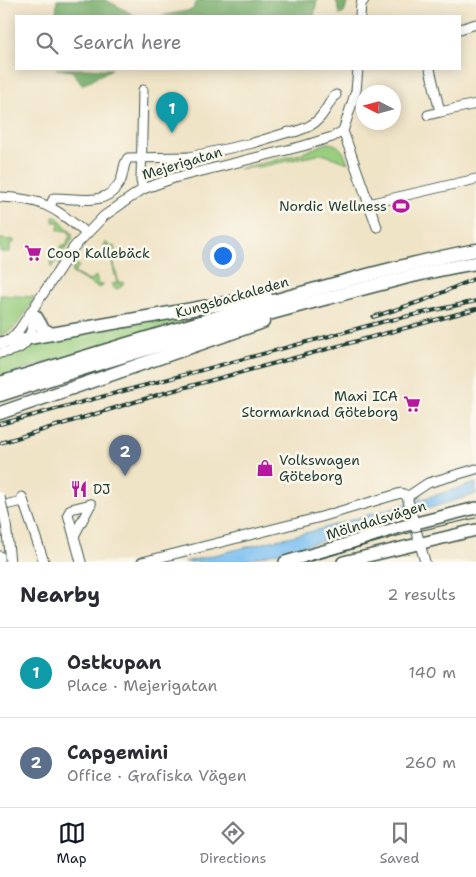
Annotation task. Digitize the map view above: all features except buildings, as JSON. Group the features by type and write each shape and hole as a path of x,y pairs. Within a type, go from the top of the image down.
{"highway":[{"name":"Kungsbackaleden","path":"0,383 156,335 316,289 403,266 476,250"},
{"name":"Kungsbackaleden","path":"0,395 174,340 387,282 476,263"},
{"path":"29,338 257,297 316,289"},
{"path":"0,412 284,316 329,298"},
{"path":"36,317 43,329 52,334"}],"main road":[{"name":"Mejerigatan","path":"4,342 29,338"},
{"name":"Mölndalsvägen","path":"285,562 334,548 413,519 476,508"},
{"path":"343,562 476,530"}],"street":[{"path":"360,15 361,4 364,0"},
{"path":"461,29 476,24"},
{"path":"358,70 356,91 342,131 377,227"},
{"path":"430,70 440,112"},
{"path":"143,190 141,157 144,90"},
{"name":"Mejerigatan","path":"141,157 189,157 253,143 289,132 293,133 320,119 336,95"},
{"path":"428,115 476,104"},
{"name":"Mejerigatan","path":"4,342 18,330 34,304 42,296 86,233 110,210 143,190 174,178 303,146 332,137 342,131"},
{"path":"50,206 54,198 96,200 105,197 112,193 118,185 126,159 141,157"},
{"path":"368,204 476,179"},
{"path":"0,197 31,199 50,206 86,233"},
{"name":"Mejerigatan","path":"29,338 42,296"},
{"path":"0,353 18,350 24,346 29,338"},
{"path":"142,562 321,517 387,498 408,500 428,483 476,470"},
{"path":"0,497 8,538 10,562"},
{"path":"0,506 22,499 44,562"},
{"path":"408,500 425,562"},
{"path":"74,536 81,562"},
{"path":"0,556 0,562"}],"green space":[{"path":"57,0 106,0 134,15 56,15"},
{"path":"198,0 317,0 314,15 165,15 192,10"},
{"path":"336,0 344,0 347,4 344,13 340,15"},
{"path":"64,70 110,70 82,85 72,71"},
{"path":"327,143 338,146 348,163 322,154 303,158 302,153"},
{"path":"300,154 301,158 265,166 239,169"},
{"path":"53,217 57,217 71,232 73,236 69,235 69,231 58,230 59,222 53,222"},
{"path":"69,237 73,238 72,240 60,256 61,246 66,246"},
{"path":"0,239 14,240 14,243 10,244 10,252 0,252"},
{"path":"106,242 110,247 114,246 115,252 111,253 119,283 124,282 117,289 111,284 117,283 108,246 103,246"},
{"path":"56,256 60,256 51,268 51,260 56,260"},
{"path":"74,262 79,266 74,273 89,281 96,276 98,285 103,284 102,287 99,288 72,273"},
{"path":"0,295 35,297 16,325 0,335"},
{"path":"230,307 0,377 0,357 19,354 26,350 33,342"}],"water":[{"path":"476,483 476,494 326,540 239,562 185,562 317,530"}],"tram line":[{"path":"306,562 405,534 476,518"}],"railway":[{"path":"373,317 425,300 476,278"},
{"path":"0,424 382,322 476,301"},
{"path":"0,443 164,393 476,309"}],"place":[{"name":"Ostkupan","path":"172,133"},
{"name":"Nordic Wellness","path":"401,206"},
{"name":"Coop Kallebäck","path":"33,253"},
{"name":"Maxi ICA Stormarknad Göteborg","path":"412,404"},
{"name":"Volkswagen Göteborg","path":"265,468"},
{"name":"Capgemini","path":"125,476"},
{"name":"DJ","path":"79,489"}]}
